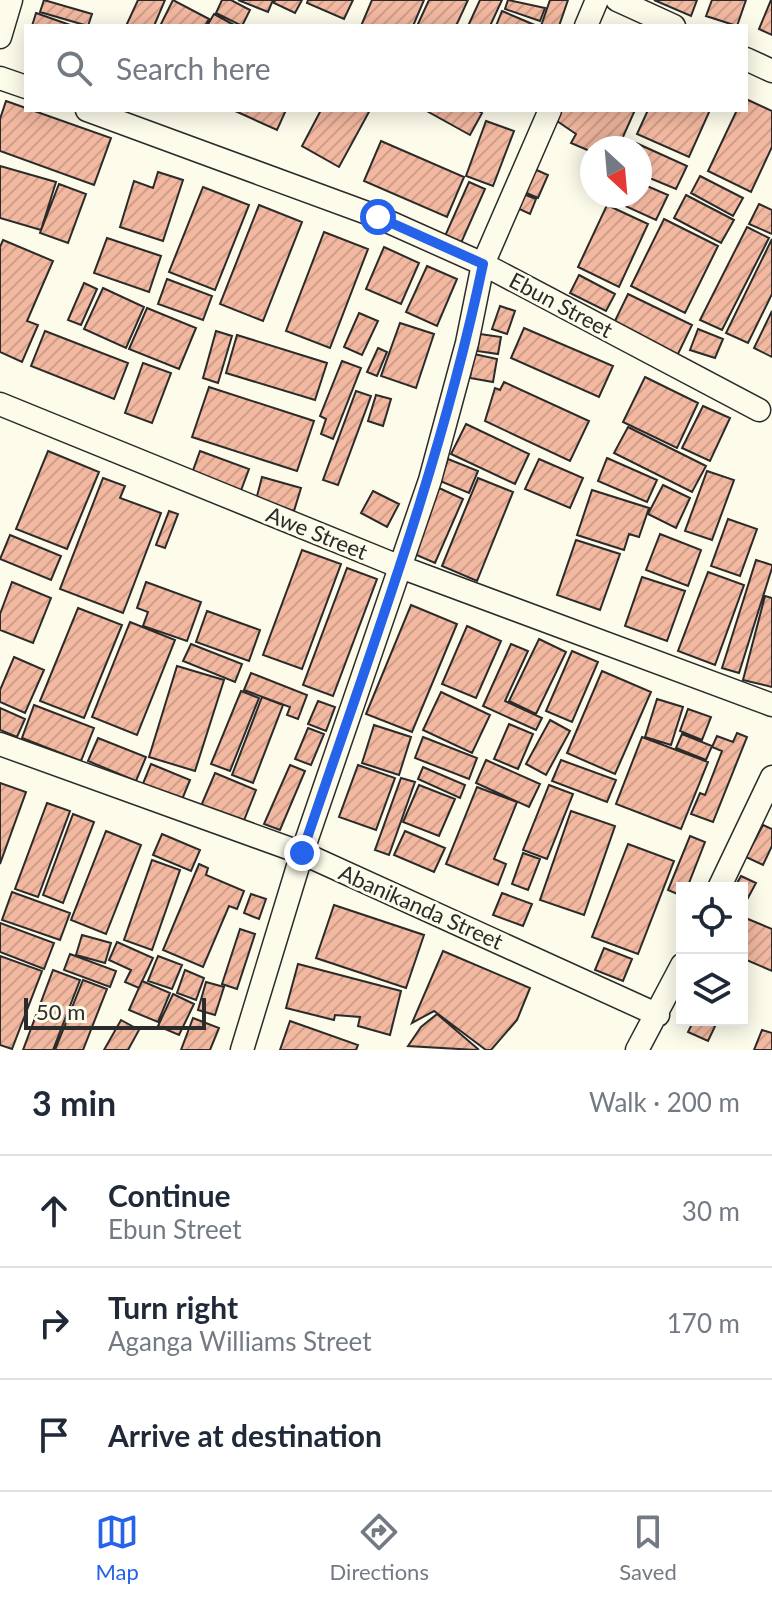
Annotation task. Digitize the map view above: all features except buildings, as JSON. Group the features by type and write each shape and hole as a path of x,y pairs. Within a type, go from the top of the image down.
{"street":[{"path":"0,37 11,0"},
{"path":"587,24 597,0"},
{"path":"617,0 670,24"},
{"path":"748,60 772,71"},
{"path":"0,78 24,86"},
{"name":"Ebun Street","path":"92,112 378,217 483,264 759,410"},
{"path":"242,1050 302,853 430,480 451,407 483,264 549,112"},
{"name":"Awe Street","path":"0,404 398,566 772,705"},
{"name":"Abanikanda Street","path":"0,744 302,853 658,1015"},
{"path":"722,882 772,777"},
{"path":"637,1050 676,978"}],"route":[{"path":"302,853 430,480 467,343 483,264 378,217"}]}
